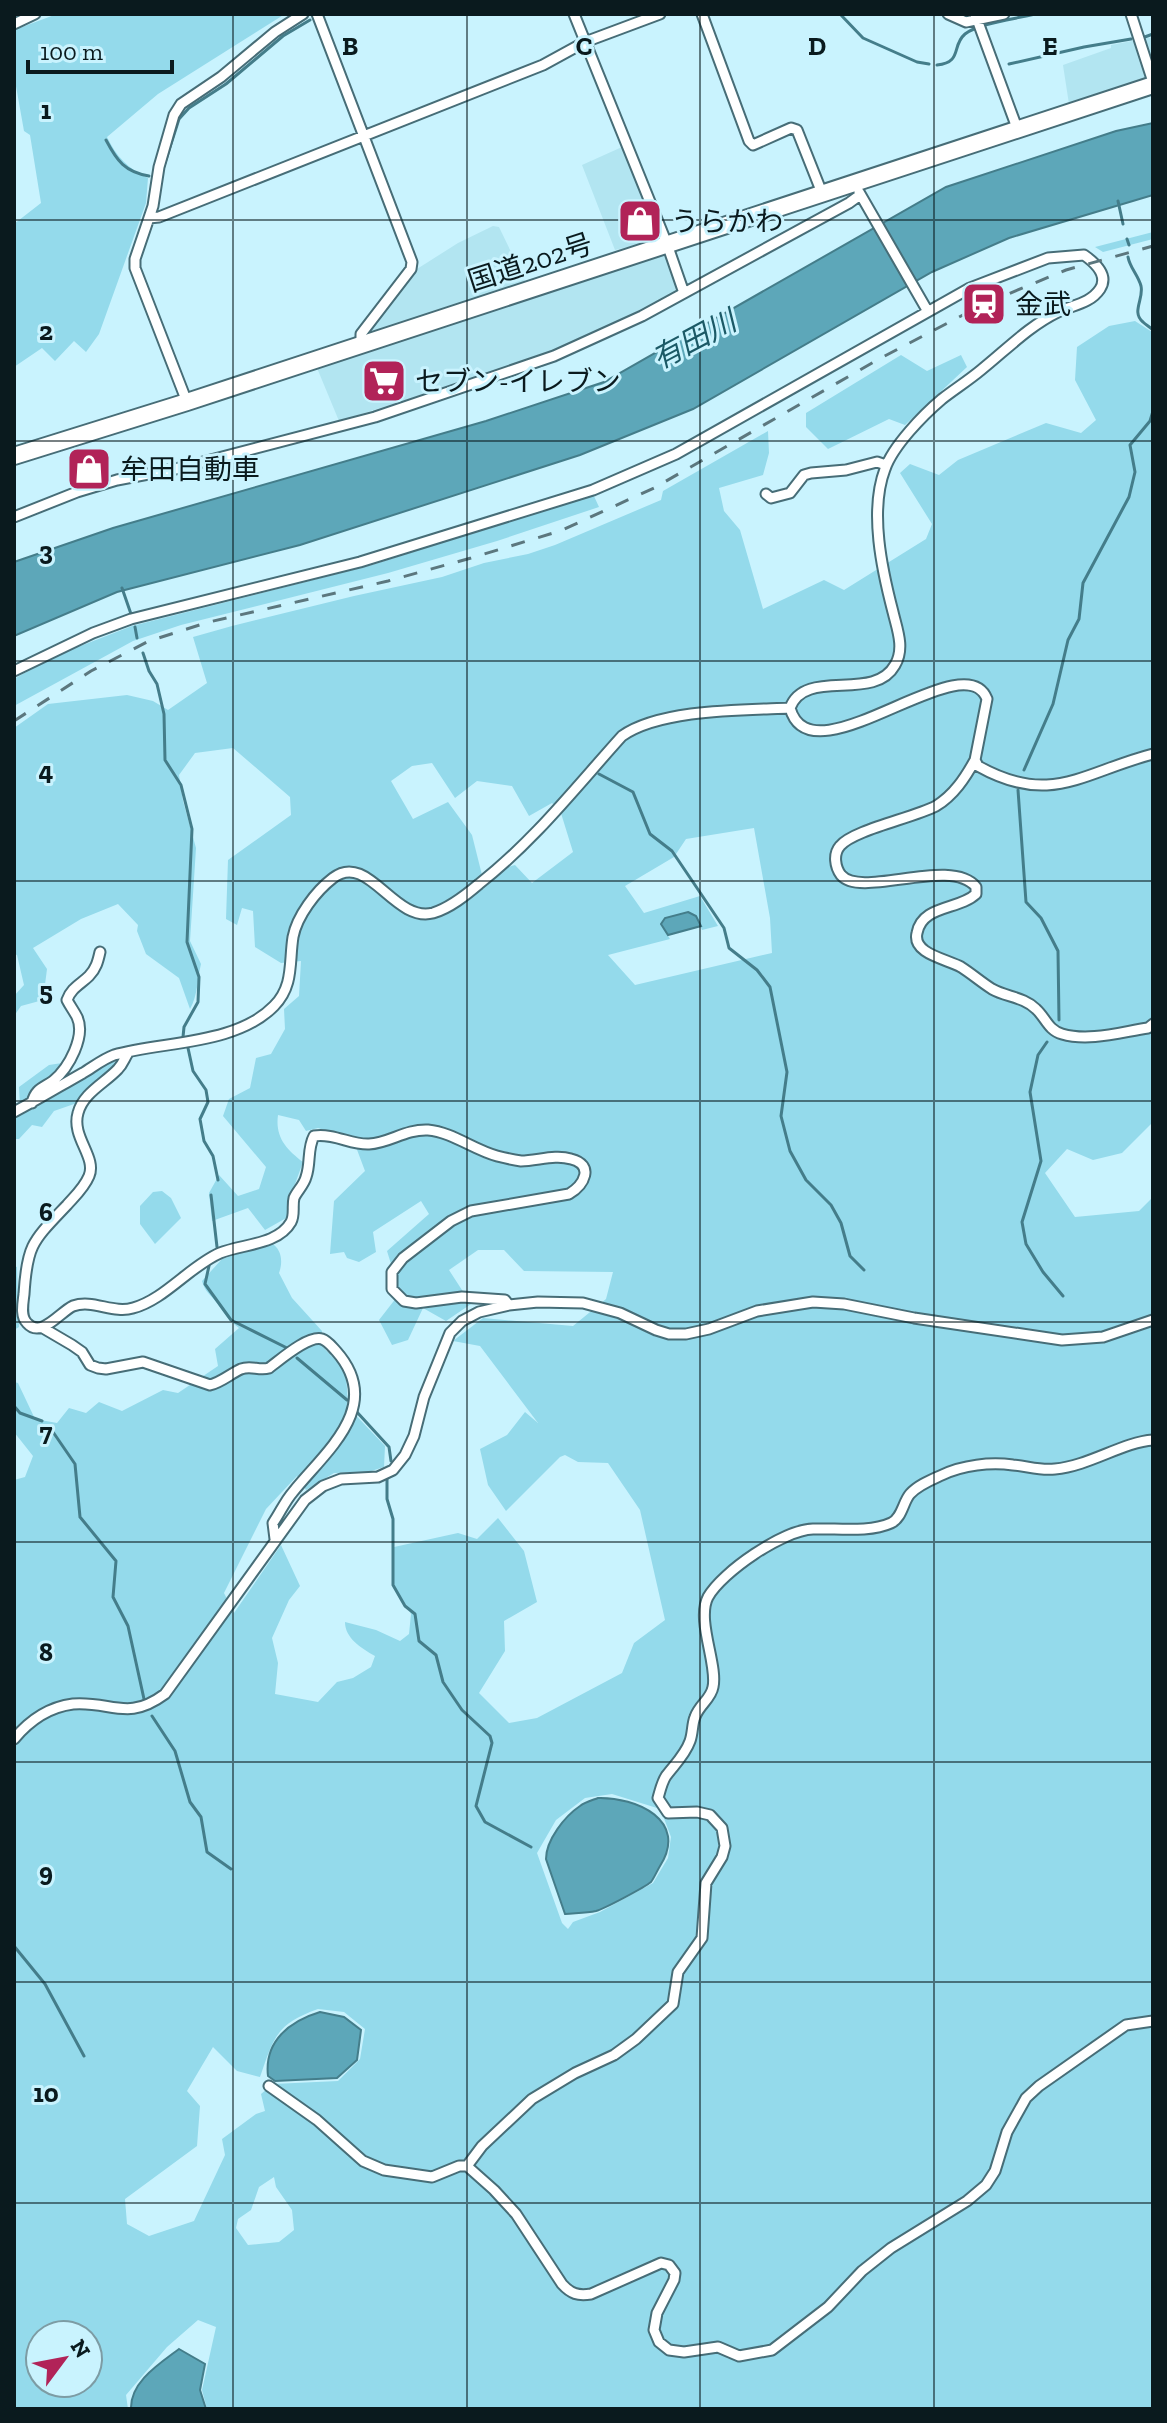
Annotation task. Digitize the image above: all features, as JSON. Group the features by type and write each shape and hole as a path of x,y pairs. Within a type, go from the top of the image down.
{"highway":[{"name":"国道202号","path":"14,456 822,193 858,188 1017,128 1153,84"}],"street":[{"path":"14,24 35,14"},
{"path":"187,402 135,268 174,115 181,104 303,14"},
{"path":"317,14 412,262 411,269 361,334 361,345"},
{"path":"574,14 684,293"},
{"path":"149,218 159,217 543,65 585,42 660,14"},
{"path":"702,14 749,141 753,145 791,128 797,130 822,193"},
{"path":"948,14 966,22 978,23 1004,14"},
{"path":"1131,14 1153,84"},
{"path":"978,23 1017,128"},
{"path":"858,188 927,310"},
{"path":"14,517 117,480 217,459 375,417 554,356 594,340 849,203 858,188"},
{"path":"14,671 93,633 131,619 360,562 619,480 676,454 927,310 982,283 1048,258 1084,255 1092,261 1103,279 1100,288 1082,304 1040,321 942,400 919,421 886,465 879,489 878,508 882,569 901,643 895,666 882,677 859,684 811,688 793,700 790,708 796,722 818,732 860,723 912,700 962,684 971,684 984,693 987,699 975,760 951,794 937,805 855,836 840,845 835,863 840,873 848,881 865,883 920,876 970,880 976,887 976,894 969,901 931,913 919,926 915,936 917,944 924,950 959,966 994,990 1023,1000 1037,1009 1052,1030 1063,1034 1082,1037 1148,1028 1153,1024"},
{"path":"766,494 771,498 790,493 804,475 811,473 846,470 877,462 886,465"},
{"path":"14,1112 111,1057 207,1039 233,1031 274,1006 285,990 291,972 293,936 298,920 334,877 353,871 364,876 404,908 419,914 432,913 463,897 506,863 622,736 633,728 653,720 688,715 790,708"},
{"path":"975,760 988,772 1041,787 1063,785 1153,754"},
{"path":"32,1103 37,1090 63,1071 75,1048 80,1032 77,1017 67,1000 73,989 96,966 100,952"},
{"path":"128,1053 117,1071 87,1096 77,1114 77,1131 89,1159 91,1173 83,1187 37,1236 29,1250 23,1314 19,1321 36,1329 43,1328 71,1307 81,1304 120,1310 149,1301 220,1253 272,1238 282,1232 293,1220 294,1198 306,1178 310,1143 314,1136 324,1135 368,1144 414,1130 434,1131 494,1155 519,1161 572,1159 580,1163 584,1179 581,1186 569,1194 471,1211 451,1221 411,1250 392,1272 392,1289 404,1301 416,1303 462,1297 505,1300 509,1305"},
{"path":"14,1739 26,1725 47,1712 73,1704 129,1709 151,1705 165,1694 305,1500 323,1486 341,1479 378,1477 393,1470 414,1436 424,1397 450,1333 462,1321 479,1312 538,1302 583,1303 620,1313 669,1334 686,1334 757,1311 813,1302 844,1304 914,1318 1062,1340 1103,1337 1153,1320"},
{"path":"43,1328 82,1352 90,1365 98,1368 143,1362 210,1385 243,1368 269,1368 307,1341 322,1339 328,1343 348,1365 353,1377 354,1404 344,1432 292,1493 273,1523 275,1539"},
{"path":"467,2166 482,2146 532,2099 575,2073 614,2055 673,2004 678,1972 702,1938 706,1883 725,1846 722,1828 710,1815 668,1813 658,1798 665,1777 680,1760 690,1740 695,1715 711,1696 715,1683 707,1646 705,1605 721,1578 766,1548 799,1531 837,1531 888,1525 896,1521 909,1495 945,1473 990,1463 1039,1470 1056,1469 1099,1458 1144,1440 1153,1441"},
{"path":"269,2086 317,2120 363,2161 384,2170 432,2177 467,2166 516,2214 569,2292 579,2296 591,2294 661,2263 669,2265 675,2273 657,2313 654,2330 659,2342 669,2350 684,2352 718,2347 739,2356 772,2350 828,2307 862,2271 891,2248 967,2201 986,2185 995,2171 1007,2132 1026,2098 1126,2025 1153,2021"}],"shaded area":[{"path":"57,14 285,14 158,94 107,137 123,161 148,178 146,203 99,334 86,352 74,341 55,361 42,348 14,367 14,224 41,203 30,135 24,131 14,75 14,30"},
{"path":"1153,37 1153,77 1069,104 1063,65 1111,48 1111,45"},
{"path":"622,147 660,239 615,250 582,165"},
{"path":"493,226 499,227 525,281 365,338 360,329 417,269 458,243"},
{"path":"1153,232 1153,239 1103,252 1095,247"},
{"path":"665,252 678,290 532,360 339,421 317,368"},
{"path":"1135,321 1152,332 1153,336 1153,1122 1122,1153 1093,1160 1067,1149 1045,1173 1075,1217 1139,1211 1153,1197 1153,2020 1145,2020 1153,2028 1153,2409 207,2409 202,2390 216,2327 198,2320 167,2347 126,2395 128,2409 14,2409 14,1480 25,1477 33,1456 14,1432 14,1382 18,1383 35,1419 57,1423 69,1408 86,1413 99,1402 122,1411 163,1390 178,1393 218,1366 215,1349 239,1328 208,1293 202,1281 222,1259 271,1243 279,1252 279,1273 292,1298 322,1331 320,1344 346,1371 348,1407 385,1446 384,1467 368,1472 334,1473 306,1490 297,1476 266,1509 224,1593 234,1613 281,1545 300,1586 289,1600 272,1638 278,1663 275,1694 318,1702 337,1682 353,1678 371,1667 375,1656 351,1638 345,1622 376,1630 400,1641 409,1634 411,1614 394,1585 394,1547 458,1533 477,1539 498,1518 524,1551 537,1602 504,1621 505,1651 479,1693 509,1723 537,1718 622,1673 634,1643 665,1620 640,1510 608,1463 578,1462 565,1455 560,1457 506,1511 488,1485 480,1449 507,1435 525,1412 538,1423 480,1346 453,1341 483,1318 573,1326 606,1299 613,1272 524,1271 504,1250 478,1250 449,1270 471,1304 446,1321 423,1308 408,1340 392,1345 379,1320 400,1293 387,1251 429,1214 421,1201 373,1232 376,1252 359,1262 347,1258 344,1252 330,1254 334,1201 365,1171 353,1139 318,1128 306,1131 299,1120 278,1115 278,1130 283,1142 303,1162 290,1198 288,1217 265,1230 248,1208 212,1221 209,1193 219,1175 238,1196 259,1189 266,1167 223,1116 229,1099 250,1088 256,1058 271,1054 285,1029 284,1009 299,996 301,961 281,963 255,947 253,911 242,908 237,925 226,919 228,860 291,815 290,797 233,748 195,753 179,775 196,848 190,941 201,964 190,1009 179,978 146,954 137,931 138,925 118,904 81,919 33,948 47,969 43,1000 21,1006 14,1016 14,996 24,985 17,955 14,954 14,728 48,704 127,695 153,701 168,710 207,683 193,637 442,577 555,545 661,500 663,491 768,431 769,453 763,475 719,488 724,511 740,530 763,609 824,580 844,590 926,539 932,524 900,473 910,464 939,475 958,460 1046,423 1081,433 1096,420 1075,380 1077,347 1109,326","holes":["432,763 455,798 477,781 512,786 529,816 552,803 560,810 573,852 532,883 515,865 482,875 472,835 448,802 413,819 391,781 412,766","754,828 770,918 772,953 635,985 608,955 670,939 661,924 665,918 688,912 696,916 702,930 718,926 700,896 644,913 625,886 674,857 686,839","657,1785 664,1788 662,1813 671,1837 668,1858 653,1883 600,1912 573,1922 568,1929 562,1923 537,1853 556,1820 585,1798 612,1794 657,1808","318,2009 344,2012 365,2029 360,2059 338,2081 273,2084 261,2094 265,2111 222,2139 225,2155 194,2221 149,2236 127,2224 125,2199 197,2146 200,2106 187,2091 213,2047 237,2071 260,2077 278,2034 293,2020","274,2177 276,2187 292,2210 294,2230 279,2242 248,2245 236,2228 238,2219 251,2210 259,2187"]},
{"path":"901,355 927,371 961,355 967,367 905,425 889,419 828,449 806,427 806,413"},
{"path":"593,494 599,507 497,541 388,573 181,625 133,641 14,706 14,679 52,657 132,626 372,565"},
{"path":"114,1060 116,1067 88,1089 77,1103 54,1111 42,1127 32,1125 19,1139 14,1139 14,1117 24,1113 20,1105 19,1087 49,1065 62,1063 60,1088 85,1078"},
{"path":"162,1191 171,1198 181,1218 155,1244 140,1224 140,1206 153,1192"},
{"path":"14,1266 17,1267 19,1327 14,1330"}],"water":[{"name":"有田川","path":"1153,123 1153,195 1009,238 932,272 693,409 580,455 300,545 117,592 14,636 14,562 113,528 486,421 604,382 946,187 1116,131"},
{"path":"688,912 696,916 701,926 668,935 661,924 665,918"},
{"path":"598,1798 628,1802 654,1814 668,1836 667,1850 647,1885 596,1911 565,1914 546,1859 547,1852 557,1829 568,1816"},
{"path":"320,2012 344,2017 361,2030 357,2060 337,2078 275,2081 268,2076 270,2052 281,2034 299,2021"},
{"path":"179,2349 205,2364 200,2390 206,2409 131,2409 140,2382"}],"waterway":[{"path":"840,14 863,38 917,62 929,64"},
{"path":"937,65 954,57 961,39 971,30 1035,14"},
{"path":"162,172 179,119 189,108 226,84 283,36 310,20"},
{"path":"1142,38 1153,34"},
{"path":"1009,64 1131,39"},
{"path":"106,140 123,164 134,172 149,176"},
{"path":"1118,201 1123,224"},
{"path":"1127,239 1129,245"},
{"path":"1128,257 1141,286 1138,314 1153,330"},
{"path":"1024,770 1053,704 1068,640 1079,619 1083,583 1129,497 1135,472 1130,445 1150,421 1153,411"},
{"path":"122,588 131,614"},
{"path":"135,627 137,638"},
{"path":"143,653 157,684 164,714 165,760 181,785 192,829 187,942 199,977 198,1002 184,1027 183,1037"},
{"path":"599,774 633,792 650,834 672,851 724,928 729,948 757,970 770,987 787,1072 781,1116 790,1151 806,1180 831,1205 841,1223 850,1256 864,1270"},
{"path":"1018,790 1026,902 1041,918 1058,951 1059,1020"},
{"path":"1047,1042 1038,1055 1030,1092 1041,1161 1022,1222 1026,1244 1063,1296"},
{"path":"188,1048 193,1071 206,1090 208,1102 200,1119 218,1180"},
{"path":"211,1195 217,1247"},
{"path":"209,1266 205,1284 231,1320 289,1349"},
{"path":"297,1358 347,1400"},
{"path":"14,1406 20,1413 42,1421"},
{"path":"356,1411 389,1447 391,1461"},
{"path":"53,1432 75,1464 80,1517 116,1561 113,1597 128,1626 144,1699"},
{"path":"387,1479 387,1499 393,1519 393,1585 405,1606 415,1614 419,1641 436,1655 443,1682 462,1710 490,1736 492,1743 476,1806 485,1822 531,1847"},
{"path":"152,1716 175,1751 190,1802 201,1817 207,1852 231,1869"},
{"path":"14,1946 45,1984 84,2056"}],"railway":[{"path":"14,721 91,671 149,641 209,622 388,581 560,531 654,488 879,359 984,304 1066,270 1153,246"}],"place":[{"name":"うらかわ","path":"640,221"},
{"name":"金武","path":"984,304"},
{"name":"セブン-イレブン","path":"384,381"},
{"name":"牟田自動車","path":"89,469"}]}
